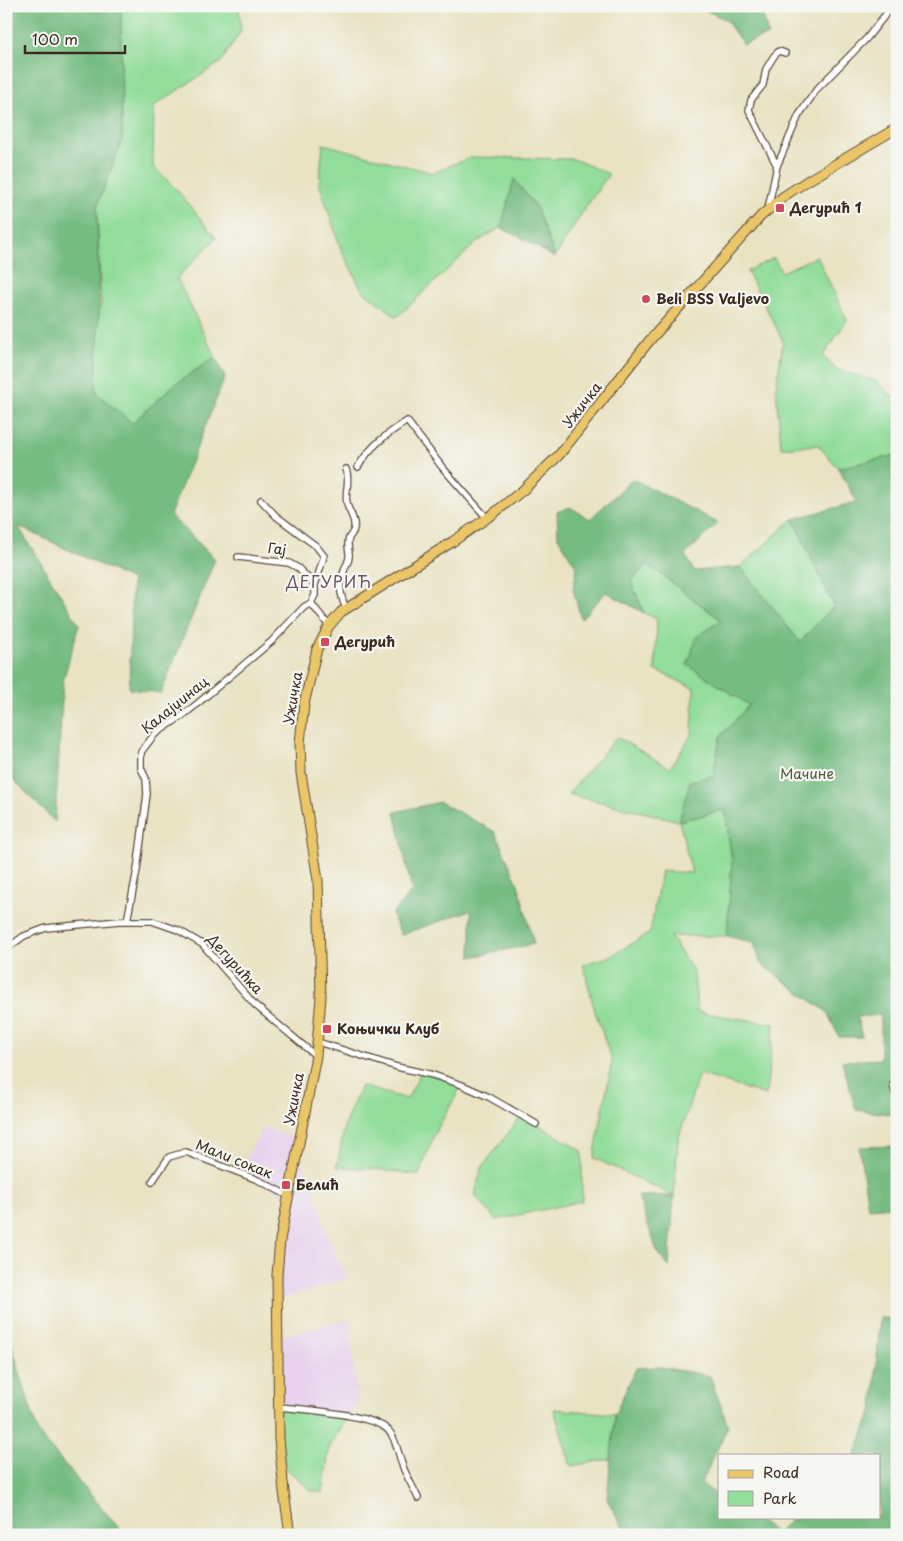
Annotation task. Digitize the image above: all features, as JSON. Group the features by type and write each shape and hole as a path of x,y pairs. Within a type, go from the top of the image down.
{"main road":[{"name":"Ужичка","path":"290,1535 282,1478 277,1407 277,1275 280,1240 318,1042 321,997 318,893 316,864 301,773 300,743 303,709 314,658 320,642 329,626 346,609 432,555 487,518 523,490 559,455 650,340 768,210 784,196 807,181 897,128"}],"street":[{"path":"768,210 777,166 799,115 817,89 867,38 889,10 888,6"},
{"path":"777,166 749,110 751,100 763,85 766,69 774,56 779,52 785,53"},
{"path":"358,467 364,456 375,444 407,421 442,468 487,518"},
{"path":"346,469 349,478 346,498 347,505 353,517 355,527 348,539 347,545 350,557 340,587 346,609"},
{"path":"262,500 276,516 316,546 324,556 315,595 311,603 329,626"},
{"name":"Гај","path":"238,557 289,563 298,568 316,585"},
{"name":"Калајџинац","path":"127,921 137,870 147,794 146,779 141,768 141,752 154,735 186,714 272,641 298,613 311,603"},
{"name":"Дегурићка","path":"6,949 24,936 46,928 127,921 152,921 178,930 202,944 255,1005 316,1056"},
{"path":"318,1042 397,1067 433,1074 489,1097 536,1124"},
{"path":"897,1076 892,1085 897,1098"},
{"name":"Мали сокак","path":"152,1182 169,1157 186,1152 258,1180 289,1196"},
{"path":"277,1407 349,1415 382,1425 391,1432 403,1467 418,1498"}],"shaded area":[{"path":"263,1127 300,1140 297,1154 311,1180 328,1236 338,1260 349,1278 277,1300 289,1196 239,1173"},
{"path":"349,1320 358,1404 349,1415 277,1407 277,1337"}],"green space":[{"path":"6,6 121,6 122,140 97,206 99,309 96,393 132,423 174,385 215,357 225,377 170,515 215,559 161,693 129,689 132,580 18,526 79,625 63,681 55,822 6,772"},
{"path":"121,6 239,6 241,31 221,62 154,106 153,166 177,190 216,238 177,278 215,357 174,385 132,423 96,393 99,309 101,308 97,206 122,140"},
{"path":"697,6 761,6 768,35 743,44 726,20"},
{"path":"323,144 433,173 471,157 573,159 609,174 555,257 536,207 514,179 501,228 476,243 397,317 362,290 341,249 319,183"},
{"path":"514,179 536,207 555,258 526,240 501,228"},
{"path":"817,256 847,320 823,356 835,369 876,381 897,401 897,455 838,468 818,445 781,448 776,387 783,341 747,271 774,258 782,272"},
{"name":"Мачине","path":"897,455 897,1076 893,1085 897,1098 897,1115 856,1110 842,1061 881,1059 881,1015 857,1017 862,1037 839,1037 827,1012 761,964 754,943 727,936 732,861 725,810 679,821 690,781 713,776 720,737 749,705 687,665 697,637 721,620 647,564 631,582 644,613 606,592 581,619 573,589 577,568 558,537 557,512 570,507 590,519 633,479 718,523 685,555 694,571 740,567 800,642 834,606 793,519 857,502 838,468"},
{"path":"793,519 834,606 800,642 740,567"},
{"path":"647,564 721,620 697,637 749,705 720,737 713,776 680,821 725,810 732,861 727,936 670,936 694,972 697,1012 774,1024 766,1095 699,1074 678,1140 674,1196 594,1158 612,1061 594,1008 583,964 609,957 650,933 661,871 692,873 679,821 568,794 617,737 670,768 692,734 694,688 655,670 657,619 644,613 631,582"},
{"path":"440,802 495,832 518,884 534,944 471,957 471,910 401,935 392,914 412,891 395,812"},
{"path":"421,1072 462,1085 434,1135 419,1175 375,1169 337,1167 345,1123 361,1086 407,1099"},
{"path":"522,1115 582,1151 582,1201 496,1220 475,1195 481,1169"},
{"path":"897,1146 897,1206 868,1208 859,1147"},
{"path":"638,1196 674,1196 669,1267 657,1251"},
{"path":"880,1318 897,1319 897,1535 627,1535 607,1499 615,1414 636,1368 661,1367 710,1376 728,1426 701,1484 718,1495 718,1518 754,1518 777,1533 793,1518 880,1518 880,1454 855,1454 873,1409"},
{"path":"6,1326 38,1433 125,1535 6,1535"},
{"path":"277,1407 349,1415 329,1448 323,1493 311,1490 281,1464"},
{"path":"554,1409 615,1414 611,1459 571,1466"}],"place":[{"name":"Дегурић 1","path":"780,208"},
{"name":"Beli BSS Valjevo","path":"646,299"},
{"name":"Дегурић","path":"325,642"},
{"name":"Коњички Клуб","path":"327,1029"},
{"name":"Белић","path":"286,1185"}],"district":[{"name":"ДЕГУРИЋ","path":"329,582"}]}
